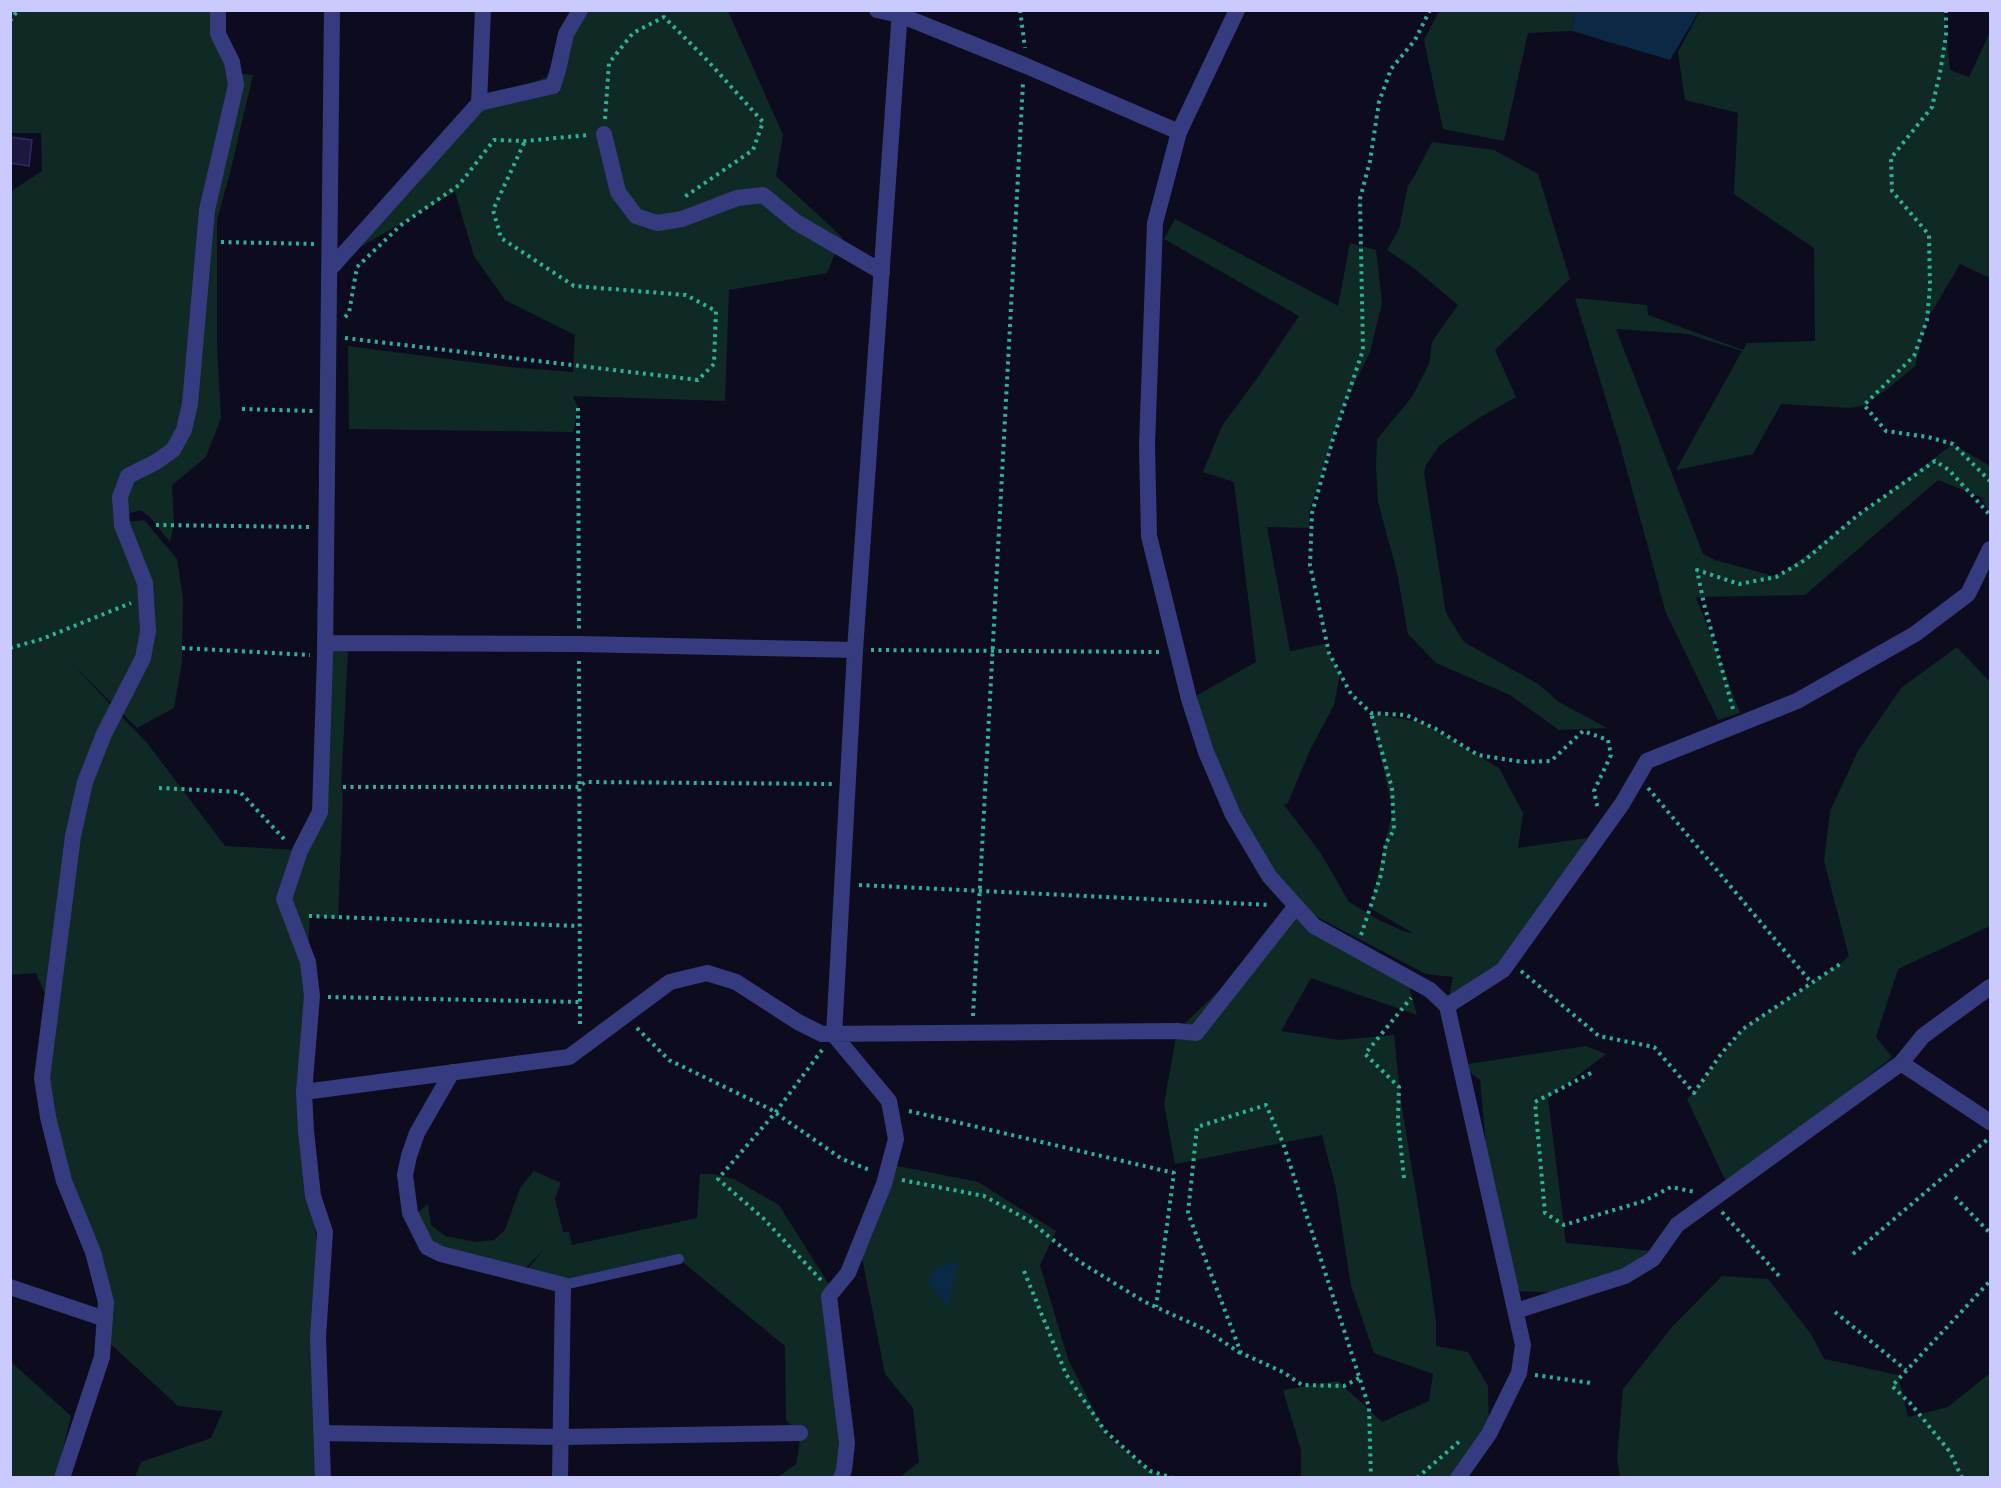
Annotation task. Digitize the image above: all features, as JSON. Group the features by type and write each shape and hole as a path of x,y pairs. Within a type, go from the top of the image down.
{"street":[{"path":"62,1478 102,1357 106,1302 93,1252 64,1181 48,1117 42,1078 73,837 85,782 104,734 143,658 148,631 145,583 122,525 120,496 128,476 156,462 173,450 184,430 190,404 207,210 236,85 232,62 218,34 218,10"},
{"path":"323,1478 318,1336 324,1232 313,1196 304,1092 312,996 308,962 284,899 300,851 320,812 325,649 332,10"},
{"path":"479,103 483,10"},
{"path":"330,269 479,103 553,86 566,34 580,10"},
{"path":"877,10 900,13 1179,132"},
{"path":"1237,10 1179,132 1155,223 1146,468 1149,536 1189,699 1206,752 1233,814 1269,876 1314,926 1430,990 1447,1006 1523,1345 1519,1373 1489,1434 1458,1478"},
{"path":"841,1478 847,1443 829,1296 848,1273 886,1177 896,1139 889,1101 834,1035 855,650 900,13"},
{"path":"604,134 618,192 636,216 657,223 682,219 737,198 763,195 796,222 882,272"},
{"path":"1447,1006 1503,970 1608,824 1647,761 1797,701 1915,633 1968,594 1990,549"},
{"path":"325,649 579,644 855,650"},
{"path":"304,1092 569,1056 670,982 707,973 736,982 798,1022 822,1034 1196,1033 1296,906"},
{"path":"1516,1311 1625,1276 1653,1259 1677,1225 1901,1063 1923,1036 1990,987"},
{"path":"1901,1063 1990,1122"},
{"path":"452,1072 417,1133 405,1175 411,1213 427,1247 441,1254 563,1285 560,1478"},
{"path":"10,1287 105,1319"},
{"path":"321,1433 561,1437 800,1433"}],"lane":[{"path":"563,1285 679,1259"}],"path":[{"path":"10,21 18,10"},
{"path":"973,1033 1024,65 1020,10"},
{"path":"1356,949 1381,875 1386,843 1394,830 1392,788 1371,714 1351,694 1329,653 1310,565 1312,513 1333,439 1363,350 1360,198 1370,161 1379,102 1390,69 1415,40 1430,10"},
{"path":"1946,10 1946,35 1932,107 1891,158 1892,190 1929,235 1930,286 1927,320 1914,356 1864,405 1886,431 1928,437 1953,444 1990,481"},
{"path":"329,336 349,313 357,267 401,225 459,185 494,140 525,141 604,134 609,63 633,33 664,17 763,122 753,150 678,202"},
{"path":"329,336 698,380 714,364 716,311 686,296 574,286 501,238 493,210 525,141"},
{"path":"220,242 330,245"},
{"path":"578,408 579,1050"},
{"path":"242,410 328,412"},
{"path":"1737,725 1697,570 1739,584 1776,577 1805,560 1858,515 1935,461 1949,470 1990,515"},
{"path":"156,525 326,527"},
{"path":"10,648 42,639 146,597"},
{"path":"182,648 325,649"},
{"path":"855,650 1177,652"},
{"path":"1371,714 1406,715 1436,729 1478,754 1523,762 1551,761 1583,731 1608,740 1611,755 1594,791 1596,809 1608,824"},
{"path":"1638,776 1810,981"},
{"path":"343,787 579,787 585,782 848,784"},
{"path":"159,788 240,792 271,823 282,838 300,851"},
{"path":"853,885 1296,906"},
{"path":"290,915 579,926"},
{"path":"1509,961 1599,1036 1654,1047 1694,1093 1721,1054 1743,1029 1840,964"},
{"path":"1404,1178 1398,1121 1399,1087 1365,1054 1421,985"},
{"path":"312,996 580,1002"},
{"path":"624,1016 669,1060 775,1113 842,1159 886,1177 984,1196 1030,1221 1080,1262 1156,1307 1206,1330 1241,1353 1283,1372 1302,1385 1344,1386 1359,1378"},
{"path":"833,1291 763,1218 718,1179 775,1113 834,1035"},
{"path":"1591,1073 1535,1102 1545,1213 1564,1225 1644,1200 1671,1187 1690,1190 1712,1200 1780,1277"},
{"path":"1241,1353 1188,1213 1189,1203 1197,1127 1266,1105 1283,1143 1369,1407 1371,1478"},
{"path":"890,1107 1174,1173 1156,1307"},
{"path":"1853,1254 1990,1137"},
{"path":"1955,1197 1990,1233"},
{"path":"1024,1271 1066,1374 1105,1431 1150,1471 1173,1478"},
{"path":"1962,1478 1950,1452 1911,1404 1892,1386 1990,1281"},
{"path":"1835,1312 1907,1371"},
{"path":"1519,1373 1591,1383"},
{"path":"1418,1478 1468,1431"}],"green space":[{"path":"588,10 728,11 783,135 776,176 842,237 827,273 729,290 725,401 573,396 578,408 573,432 349,429 348,346 509,367 573,372 575,335 505,300 474,256 455,192 340,259 479,103 547,77"},
{"path":"11,11 217,11 240,74 253,75 217,220 217,346 221,418 206,457 172,485 174,524 170,542 149,516 140,510 121,516 122,523 144,520 177,559 183,599 182,661 174,708 137,728 74,666 147,743 225,846 298,850 320,812 325,647 348,650 341,788 343,795 338,919 310,915 308,950 306,1131 316,1236 319,1375 317,1477 135,1477 141,1462 211,1438 223,1411 178,1406 103,1337 102,1288 43,1083 51,1008 36,973 11,975 10,192 42,171 41,133 11,133"},
{"path":"1439,11 1575,11 1572,31 1528,33 1504,141 1443,129 1424,40"},
{"path":"1700,11 1944,11 1950,70 1969,77 1990,32 1990,278 1960,264 1927,320 1915,366 1886,390 1864,405 1851,408 1781,404 1753,454 1676,470 1742,351 1688,334 1616,329 1703,554 1715,560 1777,577 1953,444 1990,466 1990,515 1981,497 1938,480 1805,595 1696,597 1740,713 1718,720 1666,613 1620,445 1575,298 1647,305 1648,315 1743,350 1747,343 1815,341 1814,248 1734,194 1738,113 1685,100 1678,52"},
{"path":"1432,142 1494,150 1538,174 1570,279 1495,350 1516,397 1477,419 1440,445 1426,465 1424,473 1446,613 1464,642 1538,684 1559,702 1607,728 1559,730 1510,695 1436,663 1408,634 1397,572 1378,502 1377,439 1412,397 1429,364 1432,342 1458,305 1415,269 1387,250 1399,229 1408,186"},
{"path":"1175,219 1338,306 1350,243 1376,250 1382,303 1370,352 1345,403 1309,512 1309,528 1267,527 1290,651 1287,652 1324,644 1340,674 1334,705 1309,752 1288,803 1284,805 1320,852 1349,902 1379,920 1413,933 1370,908 1393,810 1371,713 1423,723 1499,768 1523,813 1518,848 1587,838 1503,970 1449,996 1453,977 1426,974 1296,906 1237,821 1194,697 1256,662 1234,482 1203,472 1222,426 1299,316 1164,239"},
{"path":"1957,647 1990,682 1990,926 1898,969 1876,1037 1892,1057 1729,1188 1687,1099 1743,1029 1849,956 1824,861 1830,811 1858,751 1901,688"},
{"path":"1301,912 1409,986 1417,1015 1311,978 1281,1031 1339,1040 1394,1035 1401,1102 1430,1278 1436,1323 1436,1346 1468,1352 1488,1386 1489,1434 1458,1477 1301,1477 1301,1450 1283,1390 1338,1381 1382,1422 1429,1401 1433,1374 1374,1353 1351,1286 1336,1189 1322,1135 1175,1164 1164,1104 1177,1031"},
{"path":"1586,1046 1606,1054 1548,1098 1566,1243 1652,1251 1638,1269 1572,1293 1511,1291 1491,1199 1480,1080 1461,1065"},
{"path":"893,1165 978,1182 1056,1231 1040,1265 1068,1359 1107,1436 1150,1471 1170,1477 900,1477 919,1462 913,1408 885,1374 861,1252"},
{"path":"534,1171 561,1183 555,1198 563,1232 569,1232 572,1245 697,1218 700,1174 713,1174 734,1179 779,1205 833,1291 840,1477 778,1477 796,1464 800,1433 786,1420 785,1346 679,1259 574,1286 528,1269 545,1248 524,1270 433,1250 416,1214 428,1204 431,1225 445,1236 476,1242 494,1240 505,1230 520,1188"},
{"path":"1722,1276 1768,1279 1811,1334 1824,1359 1898,1375 1908,1417 1948,1407 1990,1373 1990,1477 1620,1477 1617,1459 1623,1389 1672,1327"},
{"path":"10,1361 71,1416 56,1477 11,1477"}],"water":[{"path":"1575,10 1699,11 1670,60 1572,31"},
{"path":"959,1262 948,1307 928,1283 936,1267"}],"building":[{"path":"10,137 32,140 29,166 10,163"}]}
